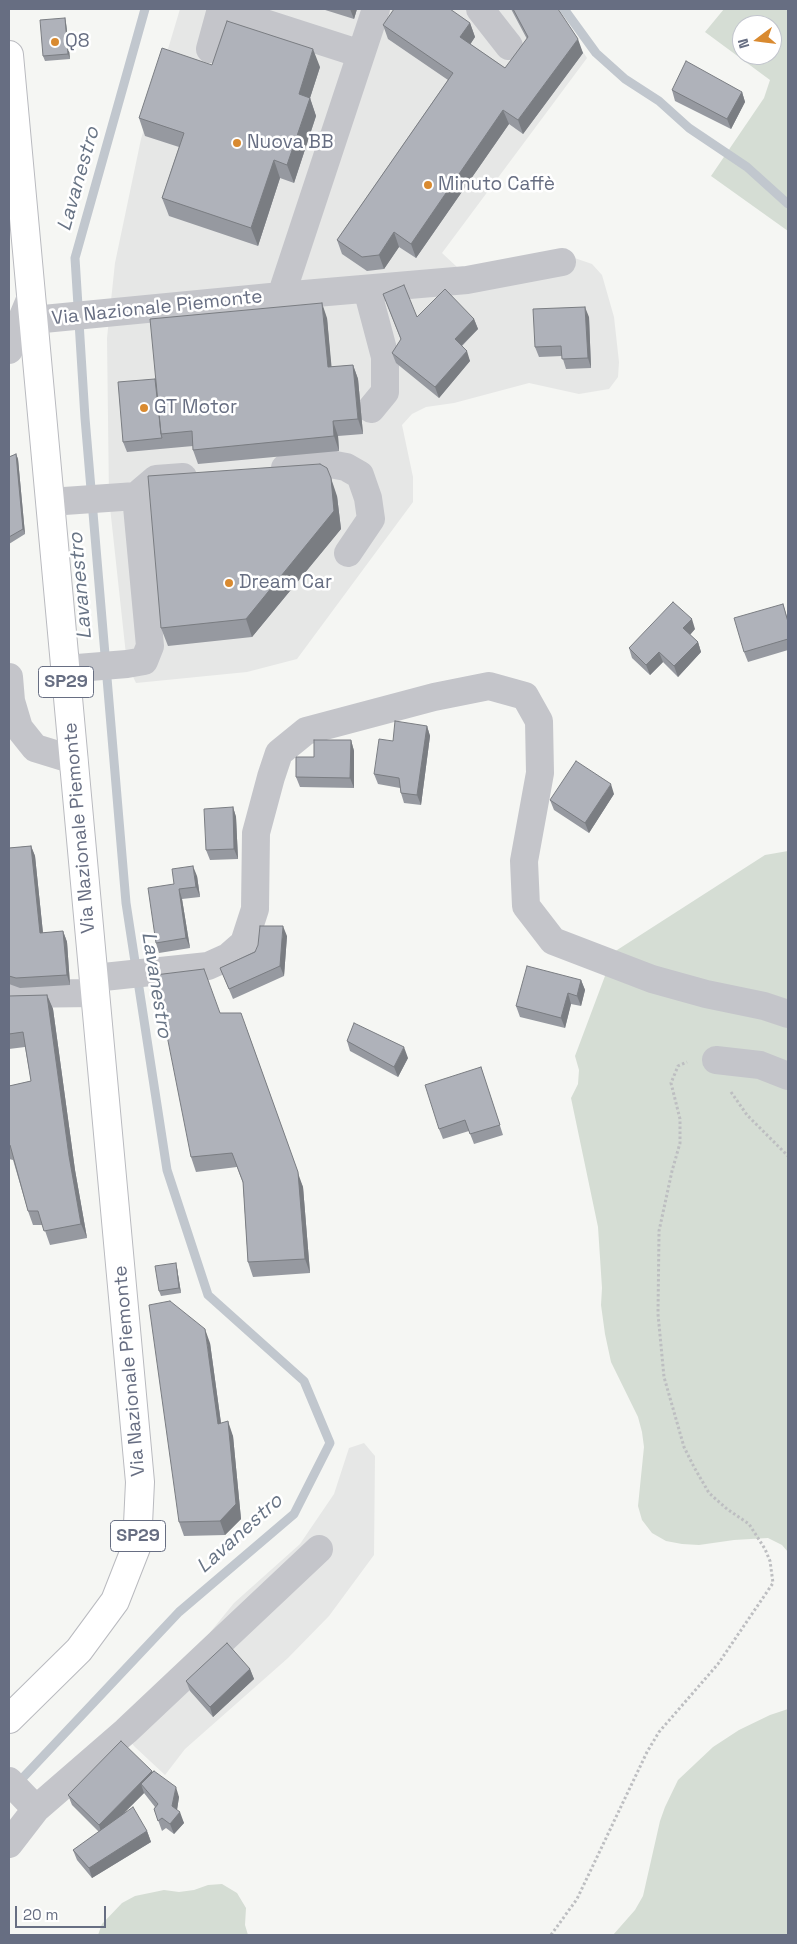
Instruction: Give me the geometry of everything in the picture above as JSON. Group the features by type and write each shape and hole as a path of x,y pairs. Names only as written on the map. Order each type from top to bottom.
{"main road":[{"name":"Via Nazionale Piemonte","path":"9,56 11,140 39,312 50,502 140,1482 137,1545 115,1601 80,1650 9,1720"}],"street":[{"path":"210,49 221,9 361,54"},
{"path":"480,9 509,46"},
{"name":"Via Nazionale Piemonte","path":"281,296 373,16"},
{"name":"Via Nazionale Piemonte","path":"39,312 120,311 467,280 562,262"},
{"path":"367,289 385,357 385,392 371,408"},
{"path":"9,350 39,312"},
{"path":"262,470 330,464 346,467 360,475 368,498 371,519 348,553"},
{"path":"50,502 136,496 156,479 204,475"},
{"path":"65,669 144,661 150,646 136,496"},
{"path":"9,677 11,701 18,728 35,748 74,760"},
{"path":"9,994 95,985 166,971 208,966 228,957 244,943 255,909 256,833 279,753 306,731 434,697 489,686 525,696 538,721 540,773 524,861 526,906 553,941 652,979 706,994 764,1006 788,1014"},
{"path":"716,1060 760,1065 788,1076"},
{"path":"9,1844 23,1796 126,1731 319,1549"}],"path":[{"path":"551,1935 577,1899 651,1746 676,1710 718,1664 773,1583 770,1561 765,1549 749,1524 727,1510 709,1493 694,1466 684,1447 664,1377 658,1314 659,1231 680,1143 680,1119 671,1083 678,1066 697,1059 716,1060 730,1090 747,1115 788,1156"}],"shaded area":[{"path":"180,9 555,9 587,58 442,253 457,267 475,267 560,253 592,264 602,275 614,317 619,362 618,377 609,389 579,394 529,383 454,403 426,407 412,414 402,425 413,477 413,502 297,659 247,672 136,683 127,664 109,498 107,338 115,263 141,139"},
{"path":"724,9 788,9 788,231 711,176 764,98 770,80 750,65 782,65 782,15 732,15 732,52 705,32"},
{"path":"788,851 788,1552 782,1545 768,1538 699,1545 682,1544 666,1541 652,1533 642,1520 638,1506 644,1447 642,1432 638,1417 611,1362 605,1334 601,1305 602,1288 598,1227 571,1098 578,1084 579,1070 575,1056 614,952 765,855"},
{"path":"364,1443 375,1456 374,1555 329,1616 288,1658 185,1749 165,1775 117,1727 181,1668 234,1603 300,1544 334,1494 349,1448"},
{"path":"788,1709 788,1935 613,1935 635,1910 643,1896 660,1821 678,1780 713,1747 739,1730 770,1715"},
{"path":"222,1884 237,1893 246,1908 245,1925 248,1935 98,1935 102,1924 122,1903 135,1896 164,1890 179,1892 194,1890 208,1885"}],"building":[{"path":"394,9 450,9 470,23 460,37 505,68 528,37 513,9 558,9 578,39 518,120 503,110 411,244 394,232 379,255 362,257 337,240 453,73 383,25"},
{"path":"65,18 68,54 43,56 40,20"},
{"name":"Nuova BB","path":"227,21 313,49 299,94 310,98 287,165 274,160 251,228 162,198 184,133 139,118 162,48 212,65"},
{"path":"686,61 742,92 727,119 672,90"},
{"path":"404,285 417,317 445,289 474,319 455,339 467,351 435,387 392,353 401,339 383,294"},
{"path":"322,303 328,367 353,365 358,419 333,421 334,436 193,450 192,431 161,434 150,319"},
{"path":"585,307 588,358 562,359 561,346 535,347 533,309"},
{"path":"155,379 162,438 123,442 118,382"},
{"path":"16,454 23,529 9,537 9,457"},
{"name":"Dream Car","path":"320,464 327,468 331,478 334,511 246,619 161,628 148,476"},
{"path":"673,602 692,619 683,628 698,642 674,666 659,652 646,665 629,648"},
{"path":"783,604 788,622 788,639 744,652 734,618"},
{"path":"395,721 427,726 417,795 401,793 399,778 374,774 379,739 393,741"},
{"path":"314,740 351,740 350,778 296,777 296,757 314,757"},
{"path":"576,761 611,784 585,823 550,800"},
{"path":"233,807 234,849 206,850 204,809"},
{"path":"31,846 40,933 63,931 67,975 16,978 9,976 9,848"},
{"path":"193,866 196,887 179,889 186,938 156,943 148,888 174,884 172,869"},
{"path":"260,926 283,926 280,966 229,989 220,968 255,952 258,945"},
{"path":"527,966 581,980 577,996 568,993 561,1018 516,1006"},
{"path":"204,969 220,1013 241,1013 298,1172 305,1259 248,1262 243,1182 232,1153 191,1157 155,975"},
{"path":"47,995 69,1156 81,1224 44,1231 38,1211 28,1211 9,1145 9,1086 31,1081 23,1032 9,1034 9,996"},
{"path":"354,1023 404,1047 394,1067 347,1041"},
{"path":"481,1067 500,1125 470,1134 465,1120 439,1129 425,1085"},
{"path":"176,1263 179,1288 159,1291 155,1266"},
{"path":"170,1301 205,1329 218,1424 228,1421 236,1504 220,1521 179,1522 149,1305"},
{"path":"227,1643 250,1669 210,1707 186,1681"},
{"path":"121,1741 152,1771 99,1825 68,1795"},
{"path":"154,1771 176,1787 172,1806 180,1812 170,1824 162,1818 158,1821 154,1809 158,1804 141,1784"},
{"path":"133,1807 147,1831 89,1868 73,1850"}],"waterway":[{"name":"Lavanestro","path":"16,1785 179,1612 294,1514 330,1443 304,1381 208,1295 167,1170 126,903 85,418 75,258 145,9"},
{"path":"564,9 596,53 625,79 659,101 689,128 747,167 788,204"}],"place":[{"name":"Q8","path":"55,42"},
{"name":"Nuova BB","path":"237,143"},
{"name":"Minuto Caffè","path":"428,185"},
{"name":"GT Motor","path":"144,408"},
{"name":"Dream Car","path":"229,583"}]}
